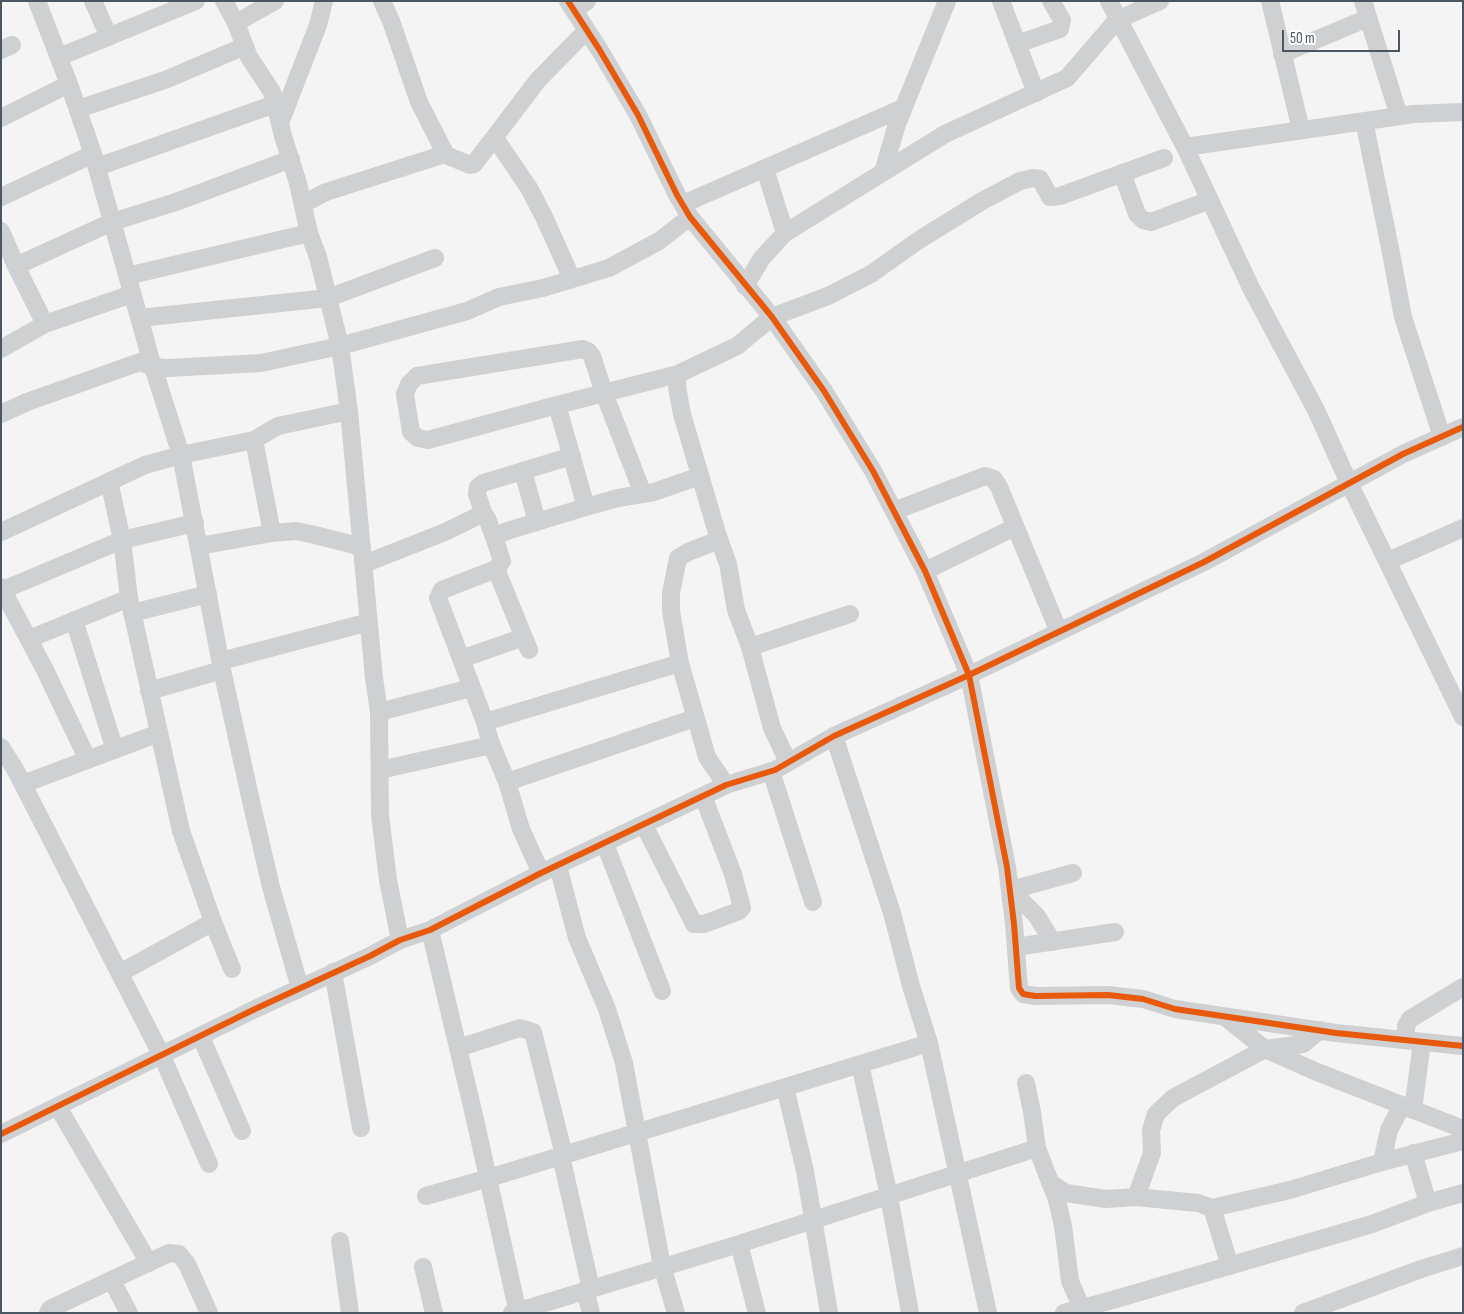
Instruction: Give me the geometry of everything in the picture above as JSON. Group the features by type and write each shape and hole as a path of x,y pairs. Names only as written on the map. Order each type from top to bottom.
{"street":[{"path":"37,1 70,84 95,160 153,367 181,455 222,666 269,878 300,988"},
{"path":"93,1 109,36"},
{"path":"59,57 196,1"},
{"path":"224,1 236,23 250,58 272,92 303,204 309,233 318,257 340,346 350,412 369,622 380,712 380,815 385,862 400,940"},
{"path":"236,23 275,1"},
{"path":"280,123 318,25 324,1"},
{"path":"382,1 391,21 419,102 446,155"},
{"path":"884,172 897,124 947,1"},
{"path":"1001,1 1036,93"},
{"path":"1017,44 1060,29 1062,20 1051,1"},
{"path":"1109,1 1117,20 1185,147 1251,288 1316,410 1349,483 1463,717"},
{"path":"745,286 762,258 785,233 946,134 1068,78 1117,20 1160,1"},
{"path":"1270,1 1301,130"},
{"path":"576,4 586,31 600,50 638,115 686,211 772,317 824,391 873,471 925,571 969,675 1011,890 1019,988 1023,994 1035,996 1108,995 1143,999 1175,1009 1225,1017 1336,1033 1463,1046"},
{"path":"1282,54 1366,9 1399,116"},
{"path":"303,204 326,192 427,159 446,155 472,165 495,138 538,80 586,31"},
{"path":"78,109 165,80 245,46"},
{"path":"1,118 70,84"},
{"path":"1,197 95,160 275,104"},
{"path":"1,414 27,402 140,362 153,367 168,368 261,363 340,346 467,311 499,297 543,288 609,268 659,242 686,211 765,169 904,108"},
{"path":"1185,147 1414,114 1463,112"},
{"path":"1364,121 1403,317 1442,437"},
{"path":"495,138 529,188 572,279"},
{"path":"643,494 604,393 592,356 588,351 583,349 417,376 409,384 405,394 411,432 418,438 428,440 604,393 678,374 737,346 772,317 828,296 871,274 919,240 974,206 1020,181 1033,178 1040,179 1050,197 1060,196 1164,158"},
{"path":"16,266 112,222 176,202 290,159"},
{"path":"765,169 785,233"},
{"path":"1122,173 1137,214 1143,220 1151,222 1210,200"},
{"path":"1,231 45,324"},
{"path":"127,276 309,233"},
{"path":"139,318 328,298 435,258"},
{"path":"1,349 45,324 132,294"},
{"path":"678,374 677,387 682,414 719,540 728,564 736,610 750,647 772,728 788,762"},
{"path":"557,406 586,507"},
{"path":"1,532 145,465 181,455 254,440 278,426 350,412"},
{"path":"1,1134 400,940 430,930 541,873 726,785 771,771 834,736 969,675 1204,562 1403,454 1463,427"},
{"path":"254,440 272,533"},
{"path":"541,873 521,829 507,782 491,745 485,722 438,598 442,590 496,569 502,561 477,494 478,487 483,483 572,456"},
{"path":"523,471 537,522"},
{"path":"494,537 586,507 618,498 654,492 700,476"},
{"path":"894,511 985,476 994,479 999,486 1059,632"},
{"path":"109,482 122,540 130,605 181,830 213,922 232,969"},
{"path":"199,546 272,533 296,531 363,556 445,532 484,515"},
{"path":"88,760 2,588 122,540 194,523"},
{"path":"925,571 1015,527"},
{"path":"1388,561 1463,528"},
{"path":"719,540 678,558 671,593 671,611 680,663 707,757 726,785"},
{"path":"461,660 526,643 496,569"},
{"path":"29,639 74,620 130,605 208,594"},
{"path":"750,647 850,614"},
{"path":"74,620 115,750"},
{"path":"149,691 222,666 369,622"},
{"path":"485,722 680,663"},
{"path":"380,712 472,688"},
{"path":"507,782 695,718"},
{"path":"13,776 88,760 160,733"},
{"path":"834,736 892,913 911,986 929,1043 988,1313"},
{"path":"380,770 491,745"},
{"path":"1,747 13,776 120,973 162,1056 209,1164"},
{"path":"771,771 813,902"},
{"path":"644,825 694,924 704,924 740,911 742,908 733,874 704,796"},
{"path":"605,844 662,990"},
{"path":"558,866 576,938 607,1009 624,1063 662,1266 676,1313"},
{"path":"1011,890 1073,873"},
{"path":"1011,890 1036,914 1053,942"},
{"path":"120,973 213,922"},
{"path":"430,930 489,1178 516,1312 739,1244 1037,1148"},
{"path":"1016,947 1115,932"},
{"path":"333,972 361,1128"},
{"path":"1382,1162 1389,1130 1408,1108 1414,1041 1406,1026 1410,1019 1463,987"},
{"path":"1225,1017 1265,1049 1317,1072 1463,1129"},
{"path":"458,1048 520,1028 533,1032 562,1155 591,1313"},
{"path":"1136,1197 1152,1153 1151,1130 1156,1114 1173,1098 1265,1049 1303,1044 1320,1030"},
{"path":"201,1036 242,1130"},
{"path":"426,1196 929,1043"},
{"path":"860,1064 889,1196 910,1313"},
{"path":"1026,1083 1037,1148 1057,1200 1063,1226 1070,1281 1083,1310"},
{"path":"785,1087 805,1171 829,1313"},
{"path":"58,1107 149,1262"},
{"path":"1050,1183 1066,1193 1106,1199 1136,1197 1198,1203 1212,1208 1290,1190 1413,1153 1463,1142"},
{"path":"1413,1153 1428,1203"},
{"path":"1064,1313 1083,1310 1372,1224 1428,1203 1463,1193"},
{"path":"1212,1208 1230,1266"},
{"path":"340,1241 350,1313"},
{"path":"739,1244 757,1313"},
{"path":"48,1313 50,1309 112,1282 169,1253 180,1254 187,1264 209,1313"},
{"path":"1303,1313 1421,1269 1463,1256"},
{"path":"423,1267 434,1313"},
{"path":"112,1282 129,1313"}],"cycle path":[{"path":"568,1 638,115 677,195 690,217 772,317 824,391 873,471 925,571 969,675 1007,867 1019,988 1023,994 1035,996 1108,995 1143,999 1175,1009 1336,1033 1463,1046"},
{"path":"1,1134 255,1009 370,956 400,940 430,930 541,873 726,785 775,770 834,736 969,675 1204,562 1403,454 1463,427"}]}
